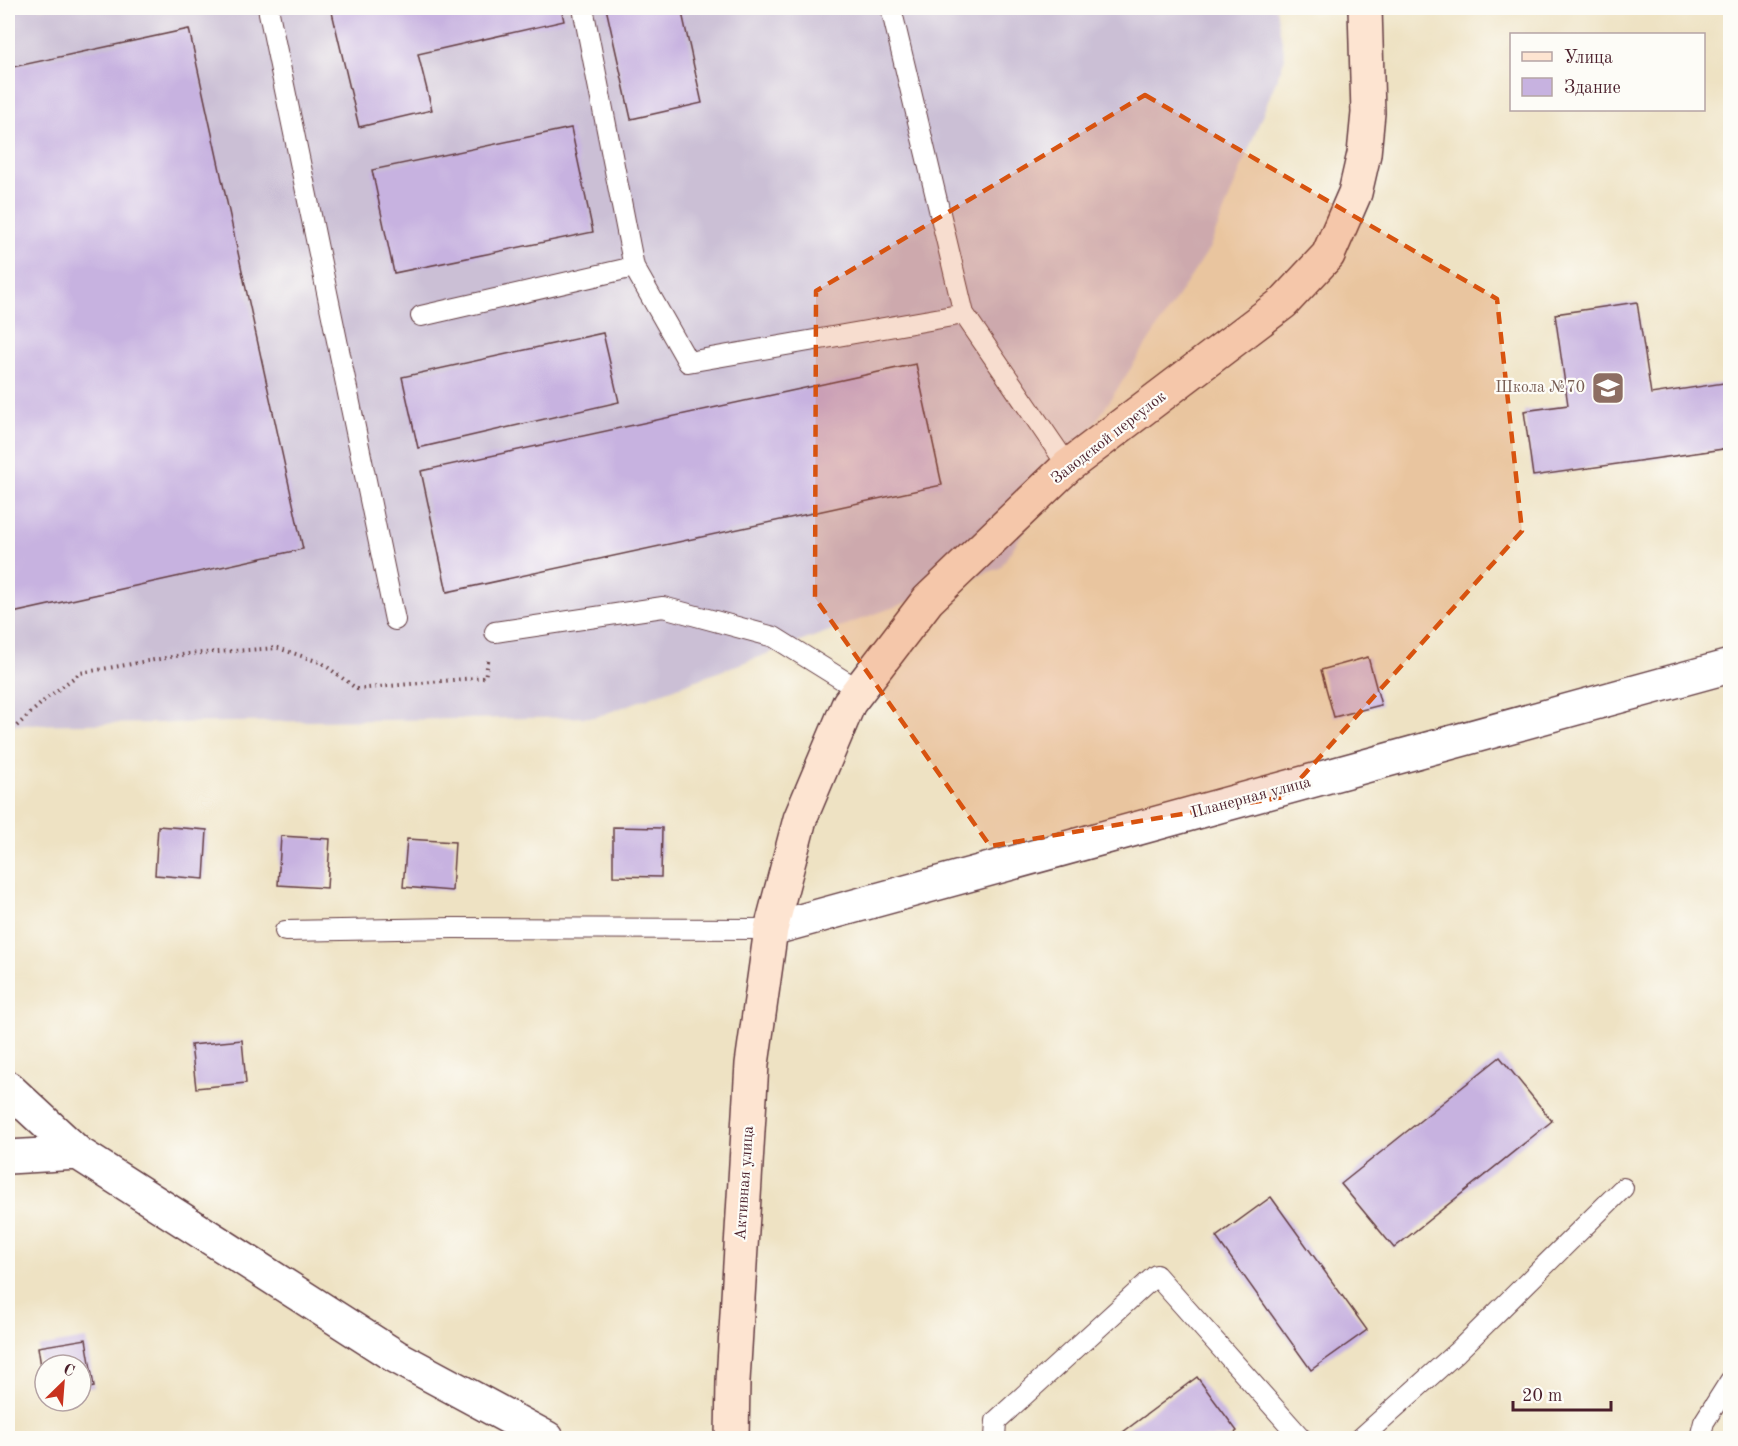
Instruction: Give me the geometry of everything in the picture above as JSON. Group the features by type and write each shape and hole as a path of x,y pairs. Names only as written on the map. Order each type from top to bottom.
{"main road":[{"name":"Заводской переулок","path":"771,929 800,819 849,703 928,600 1068,466 1283,303 1328,255 1355,193 1364,154 1368,113 1365,8"},
{"name":"Активная улица","path":"732,1438 733,1381 752,1064 771,929"}],"street":[{"name":"Планерная улица","path":"771,929 1731,666"},
{"path":"8,1088 78,1153 395,1356 547,1438"},
{"path":"8,1157 78,1153"}],"lane":[{"path":"268,8 395,620"},
{"path":"583,8 634,267 688,362 964,314"},
{"path":"891,8 964,314 1068,466"},
{"path":"421,316 634,267"},
{"path":"495,632 663,607 774,637 859,690"},
{"path":"285,931 453,928 771,929"},
{"path":"1361,1438 1457,1352 1623,1188"},
{"path":"995,1438 996,1420 1156,1275 1301,1438"},
{"path":"1700,1438 1704,1422 1731,1381"}],"path":[{"path":"8,734 47,698 80,673 188,654 278,648 322,663 357,689 485,677 495,632"}],"highlighted area":[{"path":"1145,95 1497,299 1522,531 1284,797 990,846 815,598 816,291"}],"shaded area":[{"path":"8,8 1276,8 1285,58 1209,249 1000,568 596,717 8,725"}],"building":[{"path":"331,8 561,8 564,21 418,54 432,110 359,127"},
{"path":"606,8 681,8 702,103 631,119"},
{"path":"189,29 303,549 8,614 8,68"},
{"path":"571,128 593,232 394,273 372,170"},
{"name":"Школа №70","path":"1637,302 1651,394 1730,382 1730,448 1533,476 1524,411 1568,405 1555,314"},
{"path":"603,333 619,402 418,448 402,377"},
{"path":"916,364 942,485 447,592 421,471"},
{"path":"1368,657 1381,705 1334,717 1321,670"},
{"path":"158,826 207,830 204,879 155,875"},
{"path":"613,827 662,828 661,877 613,876"},
{"path":"281,836 330,839 327,888 278,885"},
{"path":"407,839 455,842 452,891 403,887"},
{"path":"242,1040 246,1083 196,1088 191,1045"},
{"path":"1500,1057 1552,1121 1394,1248 1341,1184"},
{"path":"1271,1197 1367,1330 1311,1370 1216,1237"},
{"path":"86,1339 88,1353 39,1353 38,1347"},
{"path":"1197,1377 1237,1431 1227,1438 1115,1438"}],"place":[{"name":"Школа №70","path":"1608,388"}]}
